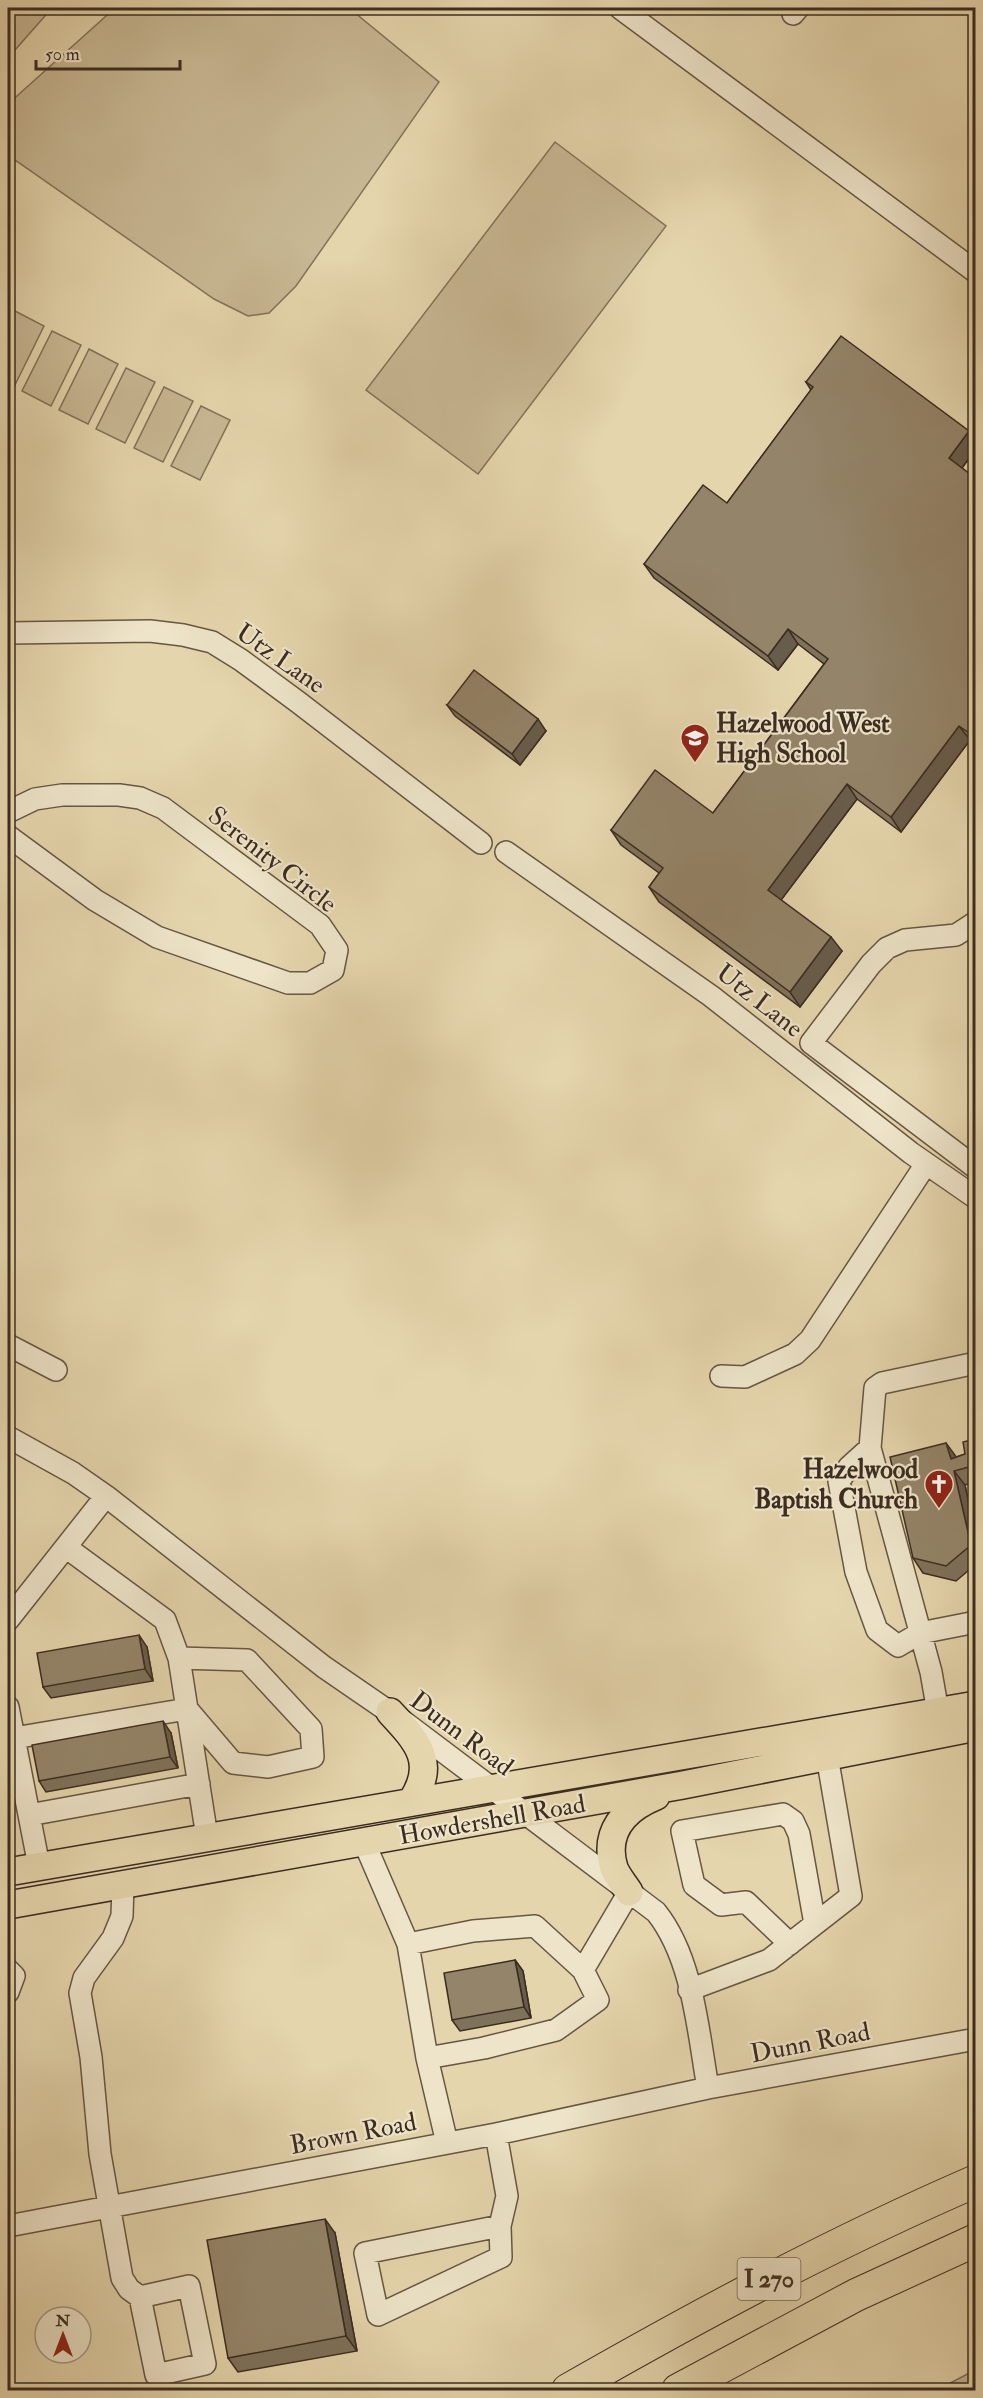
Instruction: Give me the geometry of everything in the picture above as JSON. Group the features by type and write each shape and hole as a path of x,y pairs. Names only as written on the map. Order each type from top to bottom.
{"highway":[{"name":"I 270","path":"568,2391 740,2294 844,2241 975,2181"},
{"name":"I 270","path":"678,2391 856,2295 975,2240"},
{"path":"701,2391 734,2360"}],"main road":[{"name":"Howdershell Road","path":"8,1872 975,1705"},
{"path":"390,1712 413,1737 421,1751 424,1774 419,1791 411,1802"},
{"name":"Howdershell Road","path":"8,1905 683,1785 975,1726"},
{"path":"629,1892 614,1870 611,1837 616,1826 628,1810 683,1785"}],"street":[{"path":"620,8 975,272"},
{"name":"Utz Lane","path":"8,633 150,631 183,635 212,642 242,660 481,843"},
{"name":"Serenity Circle","path":"8,812 35,799 62,795 119,795 140,798 164,808 320,925 337,950 333,970 310,983 288,983 157,937 95,900 8,836"},
{"name":"Utz Lane","path":"506,852 711,996 927,1164 975,1198"},
{"path":"975,922 956,935 905,940 887,948 871,964 811,1043 975,1168"},
{"path":"721,1376 745,1377 795,1354 810,1340 927,1164"},
{"path":"8,1345 56,1370"},
{"path":"938,1712 931,1672 870,1448 875,1388 882,1383 975,1363"},
{"name":"Dunn Road","path":"8,1437 73,1473 106,1496 324,1667 390,1712 656,1912 669,1929 680,1953 708,2088 975,2039"},
{"path":"870,1448 849,1467 839,1481 856,1572 877,1630 898,1646 920,1633 975,1622"},
{"path":"8,1620 106,1496"},
{"path":"67,1548 165,1620 179,1658 207,1837"},
{"path":"179,1658 247,1660 311,1729 313,1757 268,1767 233,1763 187,1709"},
{"path":"8,1707 11,1739 39,1866"},
{"path":"11,1739 115,1721 144,1727 187,1709"},
{"path":"115,1721 118,1742"},
{"path":"86,1726 89,1747"},
{"path":"58,1730 61,1752"},
{"path":"689,1990 769,1960 790,1944 813,1914 851,1896 827,1756"},
{"path":"29,1815 68,1797 152,1783 199,1784"},
{"path":"790,1944 746,1902 721,1905 694,1885 682,1832 783,1814 793,1821 799,1834 813,1914"},
{"path":"364,1842 408,1944 427,2058 447,2143"},
{"path":"123,1884 122,1916 113,1938 84,1978 80,1993 91,2056 100,2154 122,2278 129,2289 140,2297"},
{"path":"583,1970 629,1892"},
{"path":"408,1944 473,1931 535,1926 583,1970 598,2000 556,2030 484,2048 427,2058"},
{"path":"8,1970 14,1976 8,1992"},
{"name":"Brown Road","path":"8,2226 496,2134 708,2088"},
{"path":"496,2134 507,2196 500,2226 501,2257 378,2315 365,2253 500,2226"}],"shaded area":[{"path":"8,8 52,8 8,58"},
{"path":"115,8 349,8 439,82 296,286 269,313 248,316 214,299 8,155 8,104"},
{"path":"555,142 666,226 478,474 366,390"},
{"path":"15,311 44,326 14,387 8,383 8,327"},
{"path":"52,331 81,345 51,406 22,391"},
{"path":"89,349 118,364 88,424 59,410"},
{"path":"126,368 155,382 125,443 96,429"},
{"path":"164,387 193,401 163,462 134,448"},
{"path":"201,406 230,420 200,480 171,466"},
{"path":"975,2370 975,2390 937,2390"}],"building":[{"path":"841,336 969,431 949,458 975,478 975,737 959,726 891,817 847,784 768,890 831,937 790,992 649,887 663,868 611,830 655,770 713,813 828,659 788,629 768,656 644,564 703,485 727,503 813,387 806,382"},
{"path":"474,670 538,719 512,754 447,705"},
{"name":"Hazelwood Baptish Church","path":"975,1439 975,1497 969,1467 954,1471 971,1545 946,1566 913,1558 890,1457 946,1443 951,1459 965,1454 963,1442"},
{"path":"139,1635 145,1669 43,1687 37,1653"},
{"path":"163,1721 170,1757 39,1781 32,1745"},
{"path":"515,1960 524,2007 452,2020 444,1973"},
{"path":"325,2219 346,2336 228,2358 207,2240"}],"place":[{"name":"Hazelwood West High School","path":"695,764"},
{"name":"Hazelwood Baptish Church","path":"939,1510"}]}
